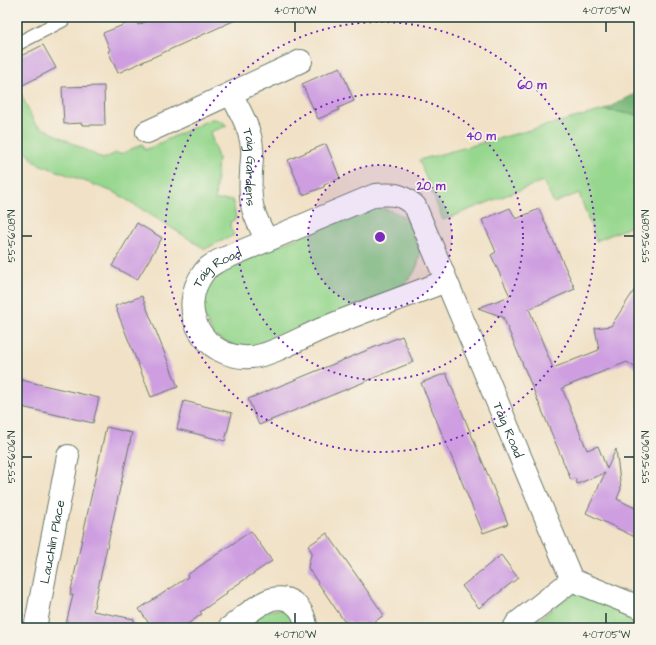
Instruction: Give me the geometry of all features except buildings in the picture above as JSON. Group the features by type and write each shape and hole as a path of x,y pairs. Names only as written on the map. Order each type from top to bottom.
{"street":[{"path":"147,132 301,61"},
{"name":"Taig Gardens","path":"231,94 244,120 252,147 250,196 252,209 267,240"},
{"name":"Taig Road","path":"446,281 324,328 267,354 252,357 238,357 212,346 195,324 192,309 193,295 204,270 218,261 375,195 391,194 404,197 415,206 572,580"},
{"name":"Lauchlin Place","path":"35,628 68,456"},
{"path":"514,628 517,623 572,580 639,607"},
{"path":"230,628 265,602 278,598 288,600 296,604 306,619 306,628"}],"lane":[{"path":"17,44 63,20"}],"green space":[{"path":"639,92 639,115 604,110"},
{"path":"21,94 35,124 103,159 116,153 121,154 142,144 145,150 211,119 222,122 227,126 210,132 218,158 215,200 233,200 236,219 230,222 234,235 205,249 116,193 36,163 17,141 17,95"},
{"path":"604,110 639,115 639,223 596,241 579,193 554,203 543,181 443,220 419,160"},
{"path":"376,207 396,213 407,220 412,226 419,240 420,248 418,264 415,271 410,278 396,290 264,345 238,348 214,336 202,311 203,292 218,271 369,208"},
{"path":"575,593 581,594 639,618 639,628 528,628"},
{"path":"281,609 291,616 294,621 295,628 242,628 266,611"}]}
